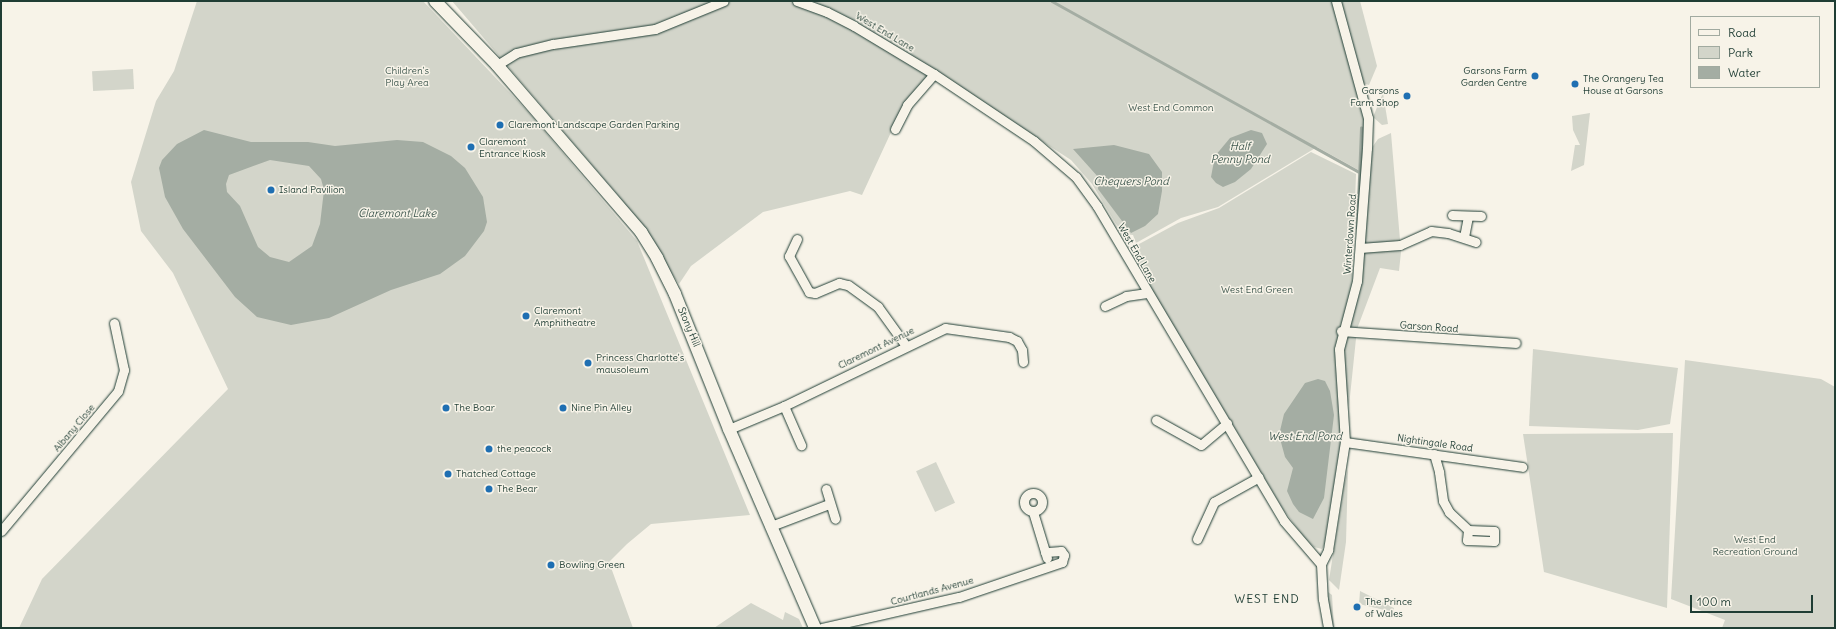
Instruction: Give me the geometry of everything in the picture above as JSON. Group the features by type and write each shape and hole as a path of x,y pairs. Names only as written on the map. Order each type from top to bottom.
{"main road":[{"name":"Stony Hill","path":"436,1 497,65 641,232 675,294 729,429 815,628"}],"street":[{"path":"497,65 516,53 553,44 656,29 724,1"},
{"name":"West End Lane","path":"797,1 827,12 854,26 934,74 1028,137 1076,177 1097,206 1147,293 1259,477 1287,526 1322,564"},
{"name":"Winterdown Road","path":"1322,564 1328,550 1345,442 1344,411 1339,369 1342,331 1357,281 1368,118 1336,1"},
{"path":"895,128 907,105 934,74"},
{"path":"1452,215 1481,216"},
{"path":"1464,238 1468,216"},
{"path":"1360,248 1400,245 1431,231 1476,242"},
{"path":"797,239 789,256 812,294 839,284 848,285 878,307 906,346"},
{"path":"1105,306 1126,296 1147,293"},
{"name":"Albany Close","path":"1,531 118,391 124,370 114,323"},
{"name":"Claremont Avenue","path":"729,429 784,406 945,328 1017,340 1022,350 1023,362"},
{"name":"Garson Road","path":"1342,331 1516,343"},
{"path":"784,406 801,445"},
{"path":"1156,420 1201,445 1226,423"},
{"name":"Nightingale Road","path":"1345,442 1522,467"},
{"path":"1434,454 1439,472 1443,501 1449,512 1468,530"},
{"path":"1197,539 1214,502 1259,477"},
{"path":"826,489 829,504 835,519"},
{"path":"771,526 829,504"},
{"path":"1033,512 1045,552 1045,566"},
{"name":"Courtlands Avenue","path":"822,628 959,597 1045,566 1062,562 1064,555 1057,550 1045,552"},
{"path":"1322,564 1323,599 1328,628"}],"green space":[{"name":"Children's Play Area","path":"197,1 423,1 530,114 637,241 750,515 651,524 627,544 609,562 633,628 19,628 42,579 228,389 173,273 141,231 131,182 156,101 174,71"},
{"name":"West End Common","path":"452,1 1333,1 1364,106 1364,173 1317,147 1218,207 1181,218 1136,243 1133,235 1125,234 1116,224 1092,184 1071,160 934,71 899,115 862,195 850,191 763,212 691,266 679,284 617,194"},
{"path":"1338,1 1360,1 1377,66 1369,85 1362,83"},
{"path":"133,69 134,89 93,91 92,71"},
{"path":"1383,93 1388,124 1382,125 1373,117"},
{"path":"1590,113 1584,165 1571,171 1575,145 1580,145 1573,130 1572,116"},
{"path":"1391,133 1401,252 1399,271 1380,268 1357,329 1349,406 1344,376 1343,347 1365,237 1371,149 1378,139"},
{"name":"West End Green","path":"1311,152 1356,174 1352,289 1339,331 1343,441 1326,542 1322,549 1314,547 1303,536 1283,509 1128,250 1178,223 1219,208"},
{"path":"1533,349 1678,368 1670,424 1638,430 1529,426"},
{"name":"West End Recreation Ground","path":"1685,360 1821,379 1835,387 1835,628 1722,628 1725,620 1671,599"},
{"path":"1673,433 1667,608 1544,572 1523,434"},
{"path":"936,462 955,503 935,512 916,471"},
{"path":"1348,469 1346,542 1339,590 1329,580 1344,485"},
{"path":"1360,591 1394,608 1393,612 1359,604"},
{"path":"1328,592 1332,595 1334,628 1328,615"},
{"path":"751,603 783,620 785,612 799,619 803,628 714,628"}],"water":[{"name":"Claremont Lake","path":"204,130 251,142 308,142 335,146 397,140 423,142 451,156 465,168 483,197 487,222 484,231 465,256 440,274 391,290 329,318 291,325 257,317 235,297 183,229 165,197 159,168 162,160 177,144","holes":["270,160 309,166 321,179 324,190 320,224 312,246 289,262 270,257 258,247 240,206 227,192 226,184 229,175"]},
{"name":"Half Penny Pond","path":"1251,130 1262,133 1267,144 1251,169 1235,182 1223,187 1216,183 1211,177 1215,156 1230,138"},
{"name":"Chequers Pond","path":"1114,145 1149,154 1162,172 1162,191 1158,214 1145,226 1131,233 1098,189 1099,178 1073,149"},
{"name":"West End Pond","path":"1318,379 1325,381 1330,391 1334,415 1324,498 1313,519 1299,512 1293,504 1287,491 1293,468 1285,457 1279,435 1284,414 1305,383"}],"waterway":[{"path":"1052,1 1359,172"},
{"path":"1357,228 1361,128"}],"place":[{"name":"Garsons Farm Garden Centre","path":"1535,76"},
{"name":"The Orangery Tea House at Garsons","path":"1575,84"},
{"name":"Garsons Farm Shop","path":"1407,96"},
{"name":"Claremont Landscape Garden Parking","path":"500,125"},
{"name":"Claremont Entrance Kiosk","path":"471,147"},
{"name":"Island Pavilion","path":"271,190"},
{"name":"Claremont Amphitheatre","path":"526,316"},
{"name":"Princess Charlotte's mausoleum","path":"588,363"},
{"name":"The Boar","path":"446,408"},
{"name":"Nine Pin Alley","path":"563,408"},
{"name":"the peacock","path":"489,449"},
{"name":"Thatched Cottage","path":"448,474"},
{"name":"The Bear","path":"489,489"},
{"name":"Bowling Green","path":"551,565"},
{"name":"The Prince of Wales","path":"1357,607"}],"district":[{"name":"WEST END","path":"1267,599"}]}
